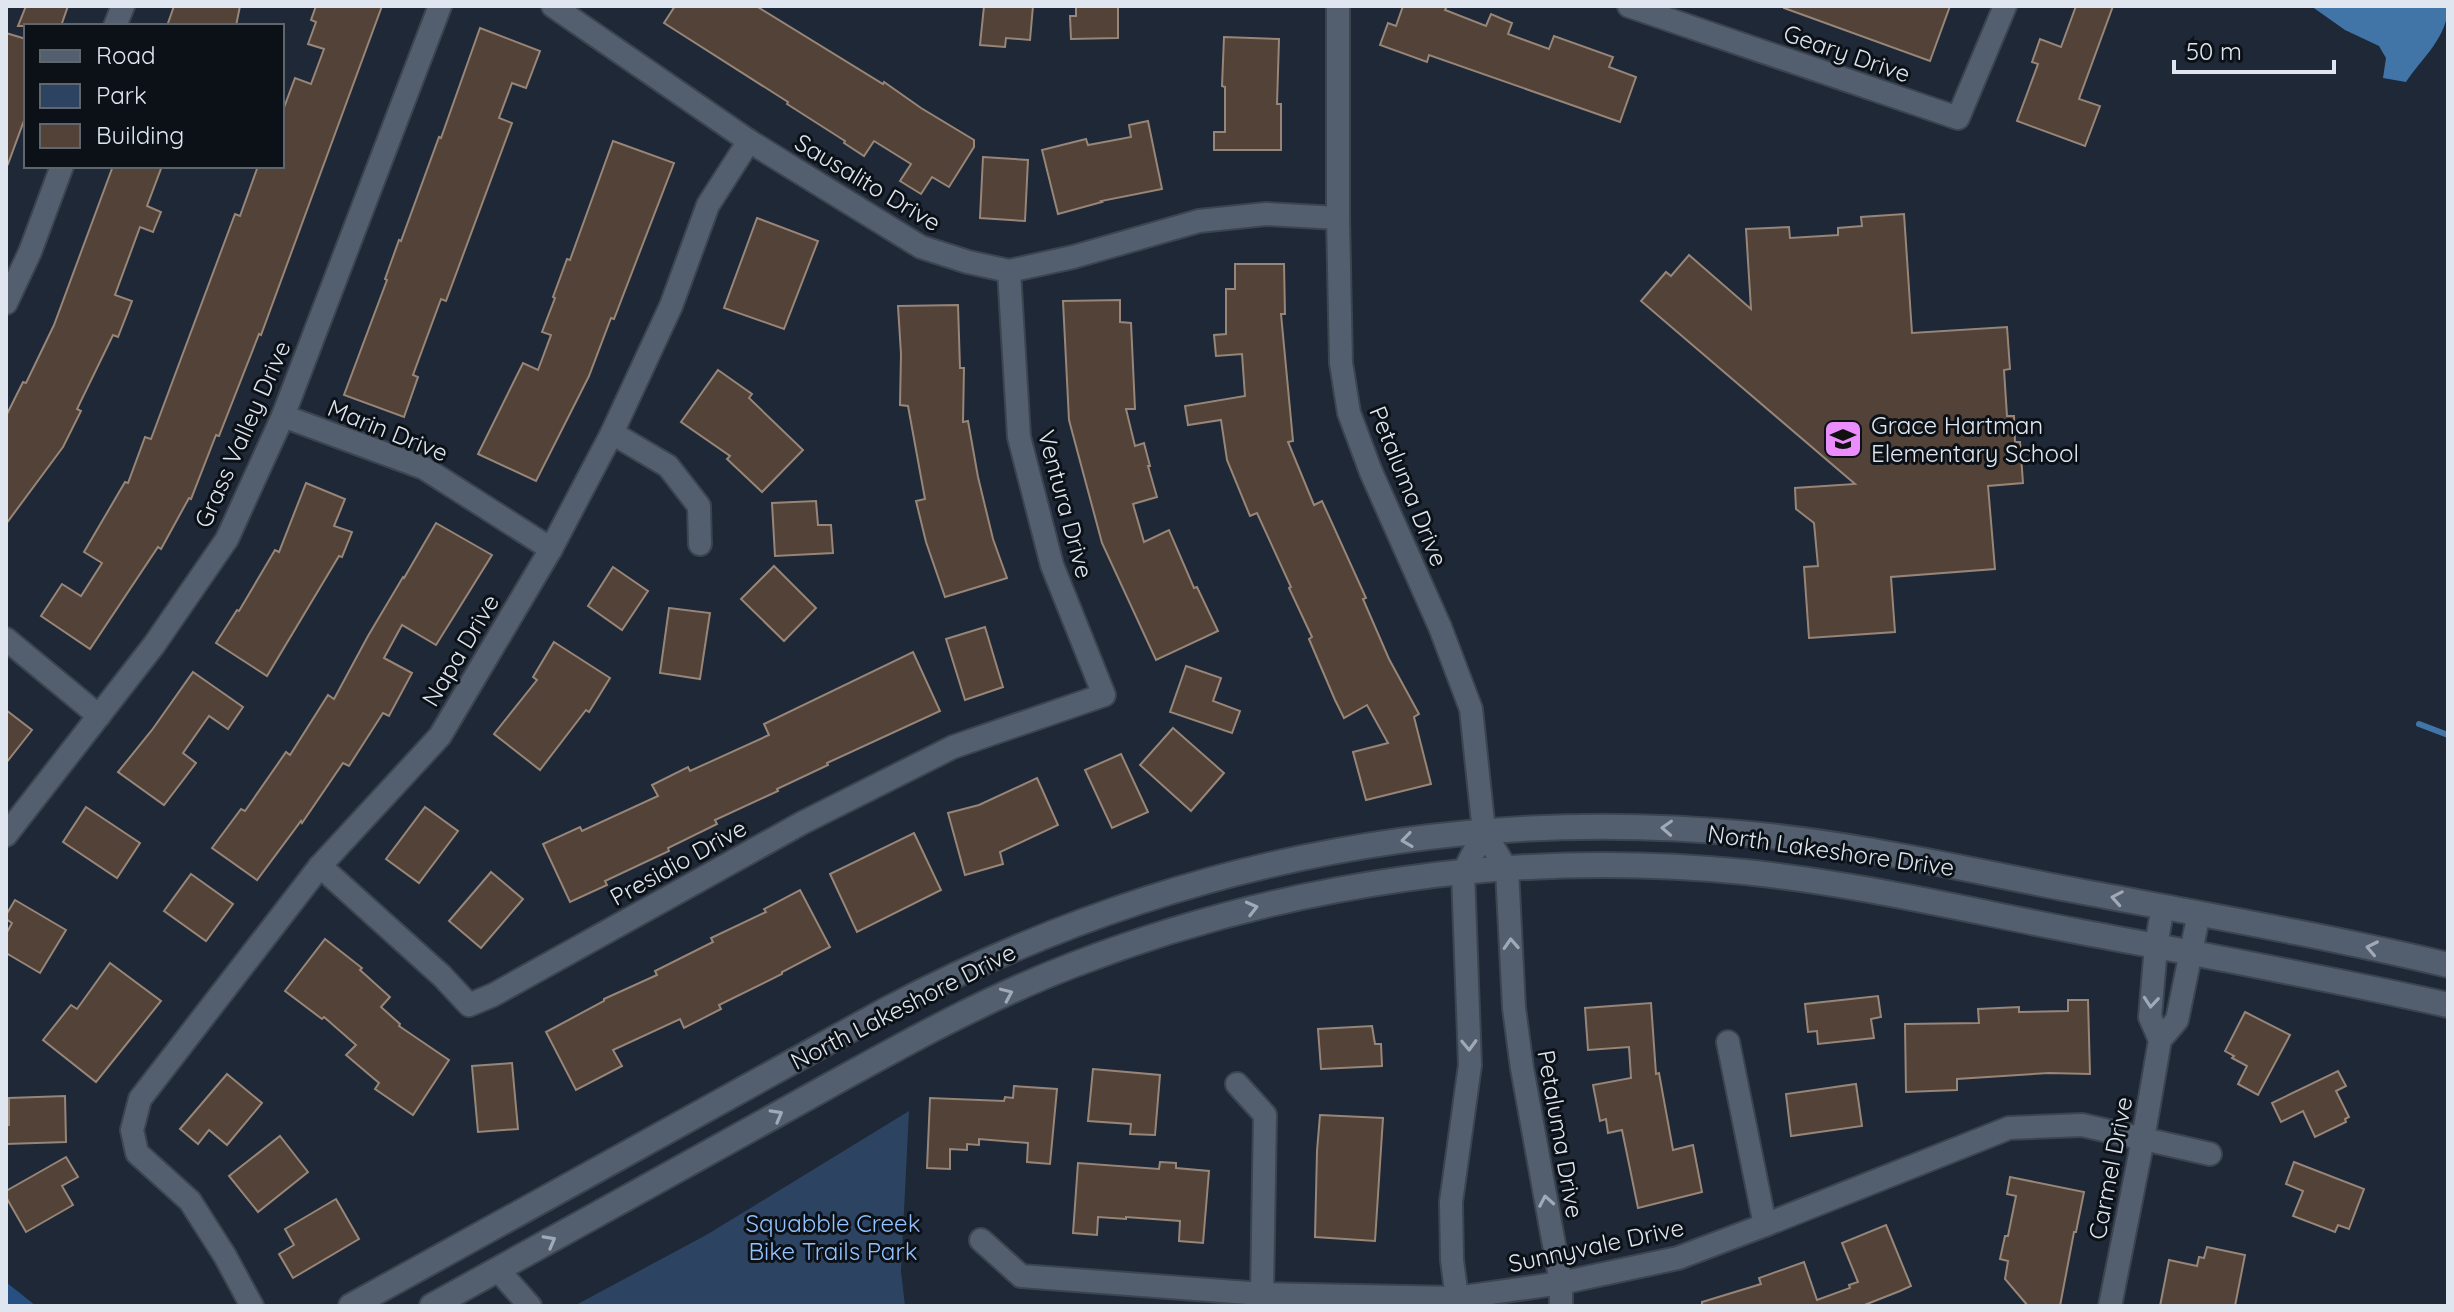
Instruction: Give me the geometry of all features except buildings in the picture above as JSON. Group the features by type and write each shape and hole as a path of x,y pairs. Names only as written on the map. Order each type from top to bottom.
{"main road":[{"name":"North Lakeshore Drive","path":"351,1306 951,976 1031,941 1166,891 1249,868 1367,846 1484,832 1584,826 1659,827 1750,834 1892,855 2381,949 2448,965"},
{"name":"North Lakeshore Drive","path":"432,1306 970,1010 1071,966 1144,939 1281,900 1382,882 1507,870 1652,866 1782,877 2327,978 2448,1005"},
{"path":"478,1236 498,1270"}],"street":[{"name":"Grass Valley Drive","path":"6,835 154,645 227,539 283,416 440,6"},
{"name":"Sausalito Drive","path":"553,6 749,141 921,247 968,262 1009,271 1073,257 1199,221 1266,214 1338,218"},
{"name":"Petaluma Drive","path":"1338,6 1341,363 1349,413 1371,472 1440,627 1471,709 1484,832 1507,870 1514,1008 1561,1283 1561,1306"},
{"name":"Geary Drive","path":"1629,6 1958,118 2005,6"},
{"name":"Napa Drive","path":"252,1306 190,1201 137,1153 132,1130 140,1099 320,866 440,736 551,549 612,433 671,306 708,205 749,141"},
{"path":"6,303 30,252 61,168"},
{"name":"Ventura Drive","path":"1009,271 1019,437 1052,565 1104,695"},
{"name":"Marin Drive","path":"283,416 424,468 551,549"},
{"path":"612,433 668,466 699,506 700,544"},
{"path":"6,639 99,716"},
{"name":"Presidio Drive","path":"320,866 442,976 469,1005 493,995 802,823 953,747 1104,695"},
{"path":"1457,1302 1452,1260 1451,1202 1470,1065 1463,873 1484,832"},
{"name":"Carmel Drive","path":"2160,1040 2150,1017 2163,906"},
{"name":"Carmel Drive","path":"2110,1306 2160,1040 2177,1020 2199,913"},
{"path":"1728,1042 1765,1225"},
{"path":"1237,1084 1265,1115 1262,1294"},
{"name":"Sunnyvale Drive","path":"981,1240 1021,1276 1262,1294 1457,1302 1678,1258 2009,1128 2082,1125 2210,1154"},
{"path":"498,1270 530,1306"}],"green space":[{"name":"Squabble Creek Bike Trails Park","path":"909,1111 901,1271 905,1306 574,1306 708,1234"}],"shaded area":[{"path":"2311,6 2448,6 2444,28 2406,82 2383,78 2386,58 2379,46 2345,30"},
{"path":"6,1282 36,1306 6,1306"}],"waterway":[{"path":"2419,724 2448,735"}],"place":[{"name":"Grace Hartman Elementary School","path":"1843,439"}]}
